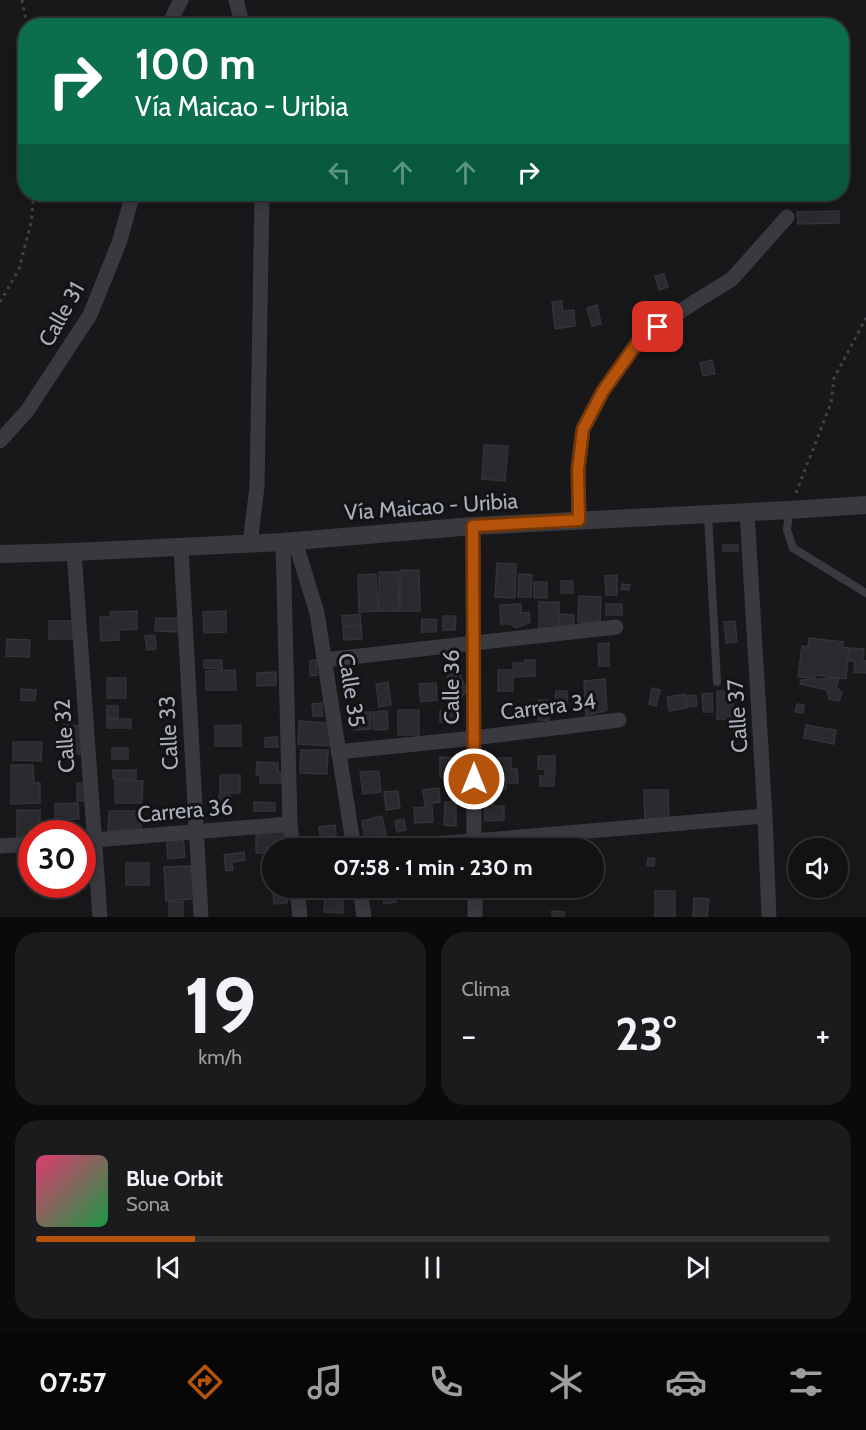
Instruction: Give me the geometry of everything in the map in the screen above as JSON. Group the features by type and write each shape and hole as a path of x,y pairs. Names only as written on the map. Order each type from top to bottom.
{"street":[{"path":"172,18 181,0"},
{"path":"236,0 241,18"},
{"name":"Calle 31","path":"0,441 27,411 90,315 119,243 131,201"},
{"path":"250,544 257,487 262,201"},
{"path":"579,520 578,469 583,429 603,391 640,339 732,279 787,217"},
{"name":"Vía Maicao - Uribia","path":"0,554 289,542 473,526 866,505"},
{"name":"Calle 37","path":"747,512 769,917"},
{"name":"Calle 36","path":"473,526 474,838"},
{"path":"289,542 292,838"},
{"name":"Calle 35","path":"289,542 317,613 352,838"},
{"name":"Calle 33","path":"181,547 201,917"},
{"name":"Calle 32","path":"74,552 87,820"},
{"path":"324,660 616,627"},
{"name":"Carrera 34","path":"338,752 620,720"},
{"path":"544,838 765,816"},
{"name":"Carrera 36","path":"96,839 290,824"},
{"path":"0,846 18,845"},
{"name":"Calle 32","path":"96,891 100,917"},
{"path":"298,898 300,917"},
{"path":"361,898 364,917"},
{"path":"475,898 475,917"}],"lane":[{"path":"789,510 787,530 793,548 866,593"},
{"path":"708,514 717,682"}],"path":[{"path":"22,0 25,18"},
{"path":"0,302 19,269 31,223 33,201"},
{"path":"789,510 831,403 834,378 866,318"}],"building":[{"path":"839,211 839,223 798,224 797,212"},
{"path":"664,274 668,287 659,290 655,276"},
{"path":"562,301 563,311 574,310 575,326 555,329 552,302"},
{"path":"597,305 601,324 592,326 587,308"},
{"path":"712,360 715,374 703,376 700,363"},
{"path":"484,445 508,446 505,481 482,479"},
{"path":"723,545 738,545 738,551 723,551"},
{"path":"497,563 516,564 515,598 495,597"},
{"path":"400,570 419,570 420,611 400,611"},
{"path":"379,572 398,572 399,611 379,611"},
{"path":"376,574 378,611 359,612 358,575"},
{"path":"519,574 532,575 531,597 518,597"},
{"path":"617,575 617,595 606,595 605,576"},
{"path":"561,581 573,581 573,593 561,593"},
{"path":"534,582 547,582 547,598 534,598"},
{"path":"622,584 630,585 629,590 621,589"},
{"path":"579,596 601,597 600,623 578,622"},
{"path":"539,602 559,602 559,631 539,631"},
{"path":"521,604 521,613 529,612 530,622 516,628 510,624 501,624 500,605"},
{"path":"606,604 622,604 622,615 606,615"},
{"path":"137,611 137,629 119,630 119,640 101,641 100,617 111,617 110,612"},
{"path":"226,611 226,632 204,633 203,612"},
{"path":"360,614 361,625 343,627 342,616"},
{"path":"559,614 574,615 573,630 559,631"},
{"path":"443,616 456,616 455,630 443,630"},
{"path":"156,618 179,618 178,632 155,631"},
{"path":"422,619 437,620 436,632 421,632"},
{"path":"49,621 73,621 77,639 49,639"},
{"path":"735,621 737,642 726,643 724,622"},
{"path":"361,625 362,639 344,640 343,627"},
{"path":"155,635 156,649 147,650 145,636"},
{"path":"809,638 843,642 842,647 849,648 846,679 816,675 814,678 798,677 802,646 808,647"},
{"path":"7,639 30,640 29,657 6,656"},
{"path":"609,643 609,666 599,666 598,644"},
{"path":"849,648 864,649 863,660 866,661 866,673 854,672 855,662 848,660"},
{"path":"204,660 222,660 222,669 204,668"},
{"path":"316,660 317,675 310,676 310,661"},
{"path":"525,660 535,660 535,676 514,677 513,663 525,663"},
{"path":"235,670 236,690 206,690 206,671"},
{"path":"498,670 513,670 513,691 498,691"},
{"path":"276,672 276,685 257,686 257,673"},
{"path":"448,673 460,675 467,691 458,701 445,700"},
{"path":"107,678 126,678 126,698 107,698"},
{"path":"839,678 836,687 842,693 839,701 829,699 827,690 800,684 801,680"},
{"path":"605,679 607,710 586,716 584,681"},
{"path":"388,682 391,705 379,707 376,684"},
{"path":"436,683 437,700 421,702 419,684"},
{"path":"652,688 660,690 656,706 649,704"},
{"path":"21,689 36,690 35,701 21,700"},
{"path":"556,691 567,691 567,706 555,706"},
{"path":"717,691 733,691 733,719 717,719"},
{"path":"712,693 713,712 703,712 702,694"},
{"path":"685,694 687,708 669,711 667,697"},
{"path":"696,695 697,706 687,707 686,696"},
{"path":"539,700 550,700 549,721 538,720"},
{"path":"322,703 323,716 313,716 312,704"},
{"path":"797,704 804,705 803,713 795,712"},
{"path":"107,706 118,706 118,718 107,718"},
{"path":"398,710 419,710 419,735 398,735"},
{"path":"387,711 388,729 374,730 373,712"},
{"path":"440,711 454,711 454,722 440,722"},
{"path":"354,712 371,712 371,729 354,730"},
{"path":"107,719 131,719 131,728 107,728"},
{"path":"299,721 331,723 330,746 298,744"},
{"path":"64,725 84,726 83,754 63,753"},
{"path":"241,725 241,746 215,746 215,726"},
{"path":"806,725 836,730 834,744 804,738"},
{"path":"277,737 278,747 265,747 265,738"},
{"path":"166,740 173,740 175,755 168,756"},
{"path":"13,742 42,742 41,761 13,760"},
{"path":"112,748 128,748 128,759 112,759"},
{"path":"301,750 328,750 327,774 300,773"},
{"path":"538,756 555,756 555,774 545,774 545,769 538,769"},
{"path":"440,757 461,758 460,782 451,781 449,777 440,777"},
{"path":"497,758 511,758 511,769 517,769 518,783 506,783 506,789 497,789"},
{"path":"257,762 278,763 281,783 260,783 260,775 256,775"},
{"path":"11,765 33,765 34,783 40,783 40,803 11,804"},
{"path":"113,770 136,770 136,780 113,779"},
{"path":"379,771 381,792 363,794 360,772"},
{"path":"220,775 240,775 240,793 220,793"},
{"path":"540,776 554,776 554,786 540,786"},
{"path":"115,781 143,781 142,803 115,803"},
{"path":"77,783 87,783 87,801 77,801"},
{"path":"439,788 440,802 425,805 423,790"},
{"path":"644,790 668,790 669,822 645,823"},
{"path":"398,791 400,808 386,810 384,792"},
{"path":"219,795 230,795 230,807 219,807"},
{"path":"484,801 493,801 494,806 504,806 504,820 485,821"},
{"path":"254,802 275,803 275,811 254,811"},
{"path":"445,802 456,802 456,826 444,825"},
{"path":"78,803 79,819 55,820 55,804"},
{"path":"432,806 433,822 415,823 414,808"},
{"path":"17,810 40,810 40,820 18,820 17,842"},
{"path":"109,811 141,811 141,830 108,830"},
{"path":"382,816 386,835 365,838 362,821"},
{"path":"404,819 406,830 397,832 395,821"},
{"path":"335,825 336,835 320,837 319,827"},
{"path":"256,831 285,831 285,838 262,838 262,853 256,853"},
{"path":"183,836 185,857 168,859 166,838"},
{"path":"244,852 245,860 232,862 233,870 226,871 224,855"},
{"path":"648,858 655,858 654,866 647,866"},
{"path":"126,863 149,863 149,885 126,885"},
{"path":"190,866 191,899 166,901 164,867"},
{"path":"655,891 675,891 675,917 655,917"},
{"path":"274,898 287,898 287,903 274,904"},
{"path":"325,898 343,898 343,913 324,912"},
{"path":"383,898 395,898 396,902 384,904"},
{"path":"694,898 709,899 707,917 693,917"},
{"path":"169,902 183,902 183,917 169,917"},
{"path":"552,911 564,912 564,917 552,917"}],"route":[{"path":"474,779 473,526 579,520 578,469 583,429 603,391 640,339 658,327"}]}
